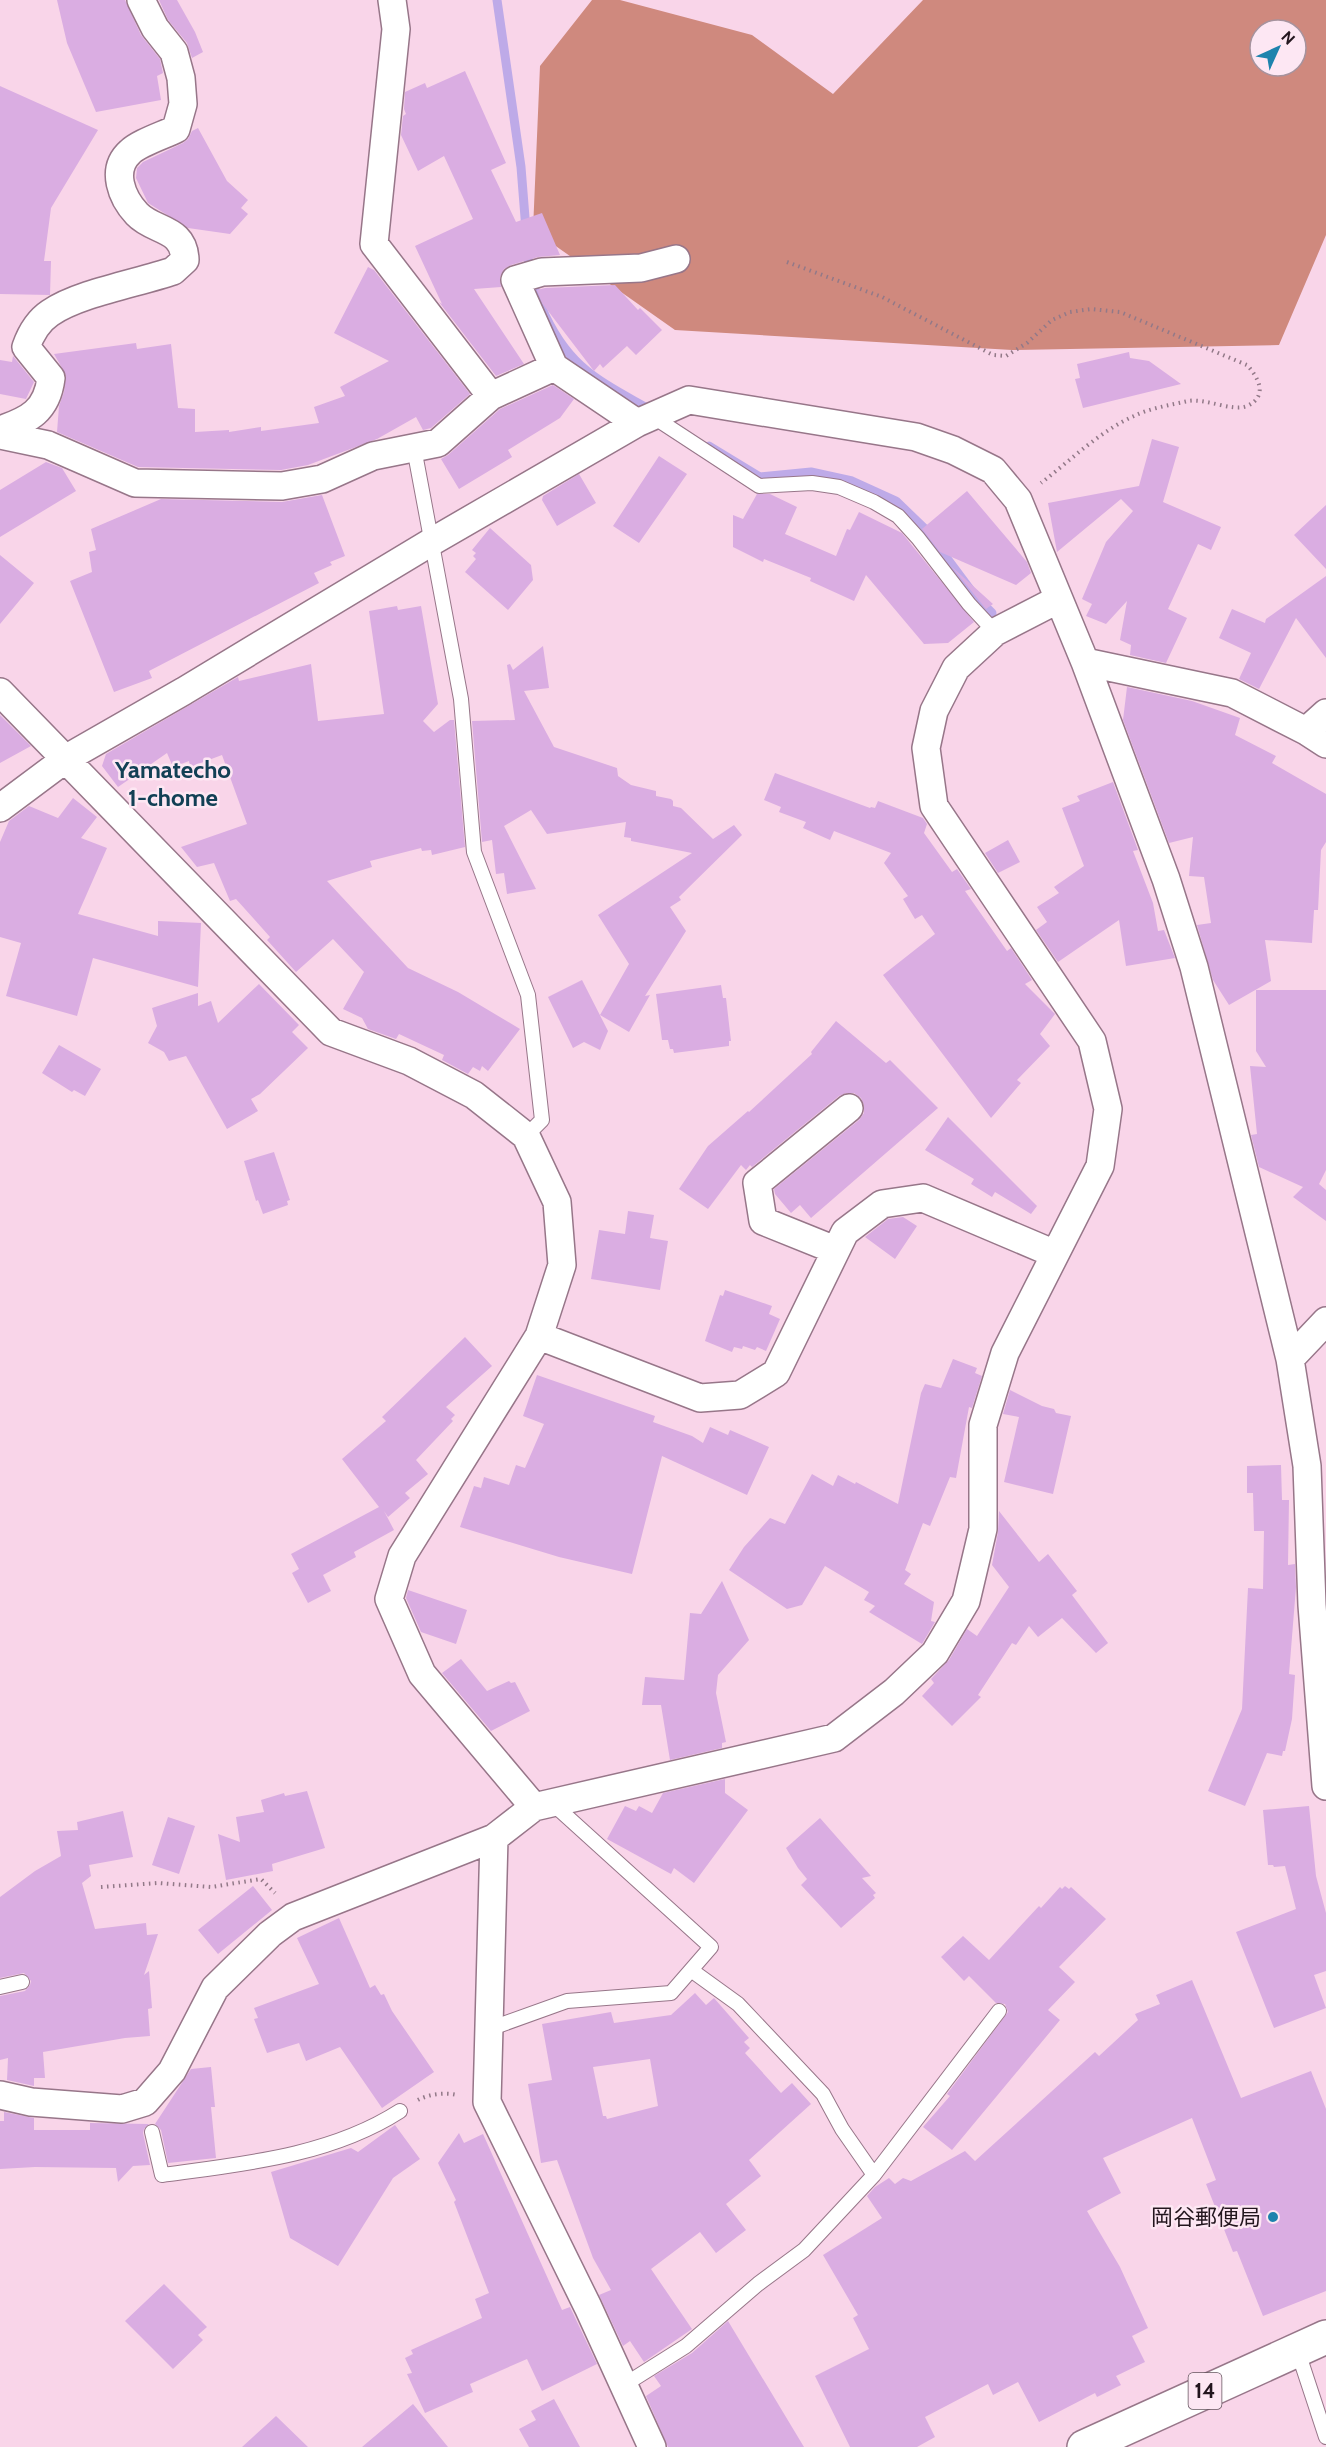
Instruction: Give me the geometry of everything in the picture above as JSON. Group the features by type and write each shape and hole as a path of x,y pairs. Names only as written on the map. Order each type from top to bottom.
{"main road":[{"name":"14","path":"1084,2447 1312,2343"}],"street":[{"path":"0,430 23,422 39,409 49,394 51,378 26,346 32,331 49,314 72,301 173,271 185,260 185,248 176,237 138,215 118,183 120,166 130,151 176,129 183,104 181,78 174,52 155,28 141,0"},
{"path":"392,0 396,29 374,244 491,396"},
{"path":"644,420 554,367 515,280 542,272 640,268 676,259"},
{"path":"0,435 48,445 135,483 282,486 322,479 373,456 438,443 491,396 554,367"},
{"path":"0,808 67,758 184,691 433,541 644,420 689,400 916,437 953,450 993,470 1018,500 1085,662 1166,879 1194,967 1290,1359 1307,1466 1319,1604 1326,1783"},
{"path":"0,2095 31,2102 146,2109 172,2071 215,1988 270,1934 293,1917 494,1838 543,1805 834,1737 894,1692 935,1653 966,1601 983,1530 983,1425 1005,1353 1100,1166 1108,1109 1092,1041 934,806 926,748 934,711 956,668 995,632 1059,599"},
{"path":"1085,662 1232,693 1316,738 1326,713"},
{"path":"0,692 67,758 331,1032 409,1060 465,1090 526,1136 557,1202 562,1265 539,1336 402,1556 389,1599 422,1674 543,1805"},
{"path":"835,1250 763,1221 757,1183 849,1108"},
{"path":"539,1336 700,1398 740,1395 776,1373 845,1232 882,1204 923,1198 1055,1254"},
{"path":"1290,1359 1326,1321"},
{"path":"494,1838 487,2102 588,2307 652,2447"}],"lane":[{"path":"644,420 759,486 812,483 839,487 874,502 898,516 969,604 995,632"},
{"path":"414,448 433,541 460,699 474,852 528,995 542,1120 526,1136"},
{"path":"489,2029 567,2001 671,1993 711,1947 543,1805"},
{"path":"691,1970 738,2004 823,2094 842,2129 874,2175"},
{"path":"0,1987 22,1982"},
{"path":"624,2385 686,2346 758,2284 804,2250 874,2175 999,2012"},
{"path":"152,2132 162,2175 276,2159 374,2128 400,2111"},
{"path":"1312,2343 1326,2437"}],"path":[{"path":"787,262 882,297 993,355 1006,356 1027,343 1052,320 1070,312 1091,309 1120,312 1247,365 1258,377 1261,389 1257,399 1248,406 1238,408 1208,401 1191,401 1137,414 1114,426 1018,500"},
{"path":"101,1887 158,1883 212,1887 261,1879"},
{"path":"400,2111 425,2096 450,2093 487,2102"}],"shaded area":[{"path":"592,0 620,0 752,35 833,94 923,0 1326,0 1326,235 1279,345 1012,350 675,330 533,230 540,66"}],"building":[{"path":"57,0 125,0 141,35 160,59 163,73 157,76 161,100 96,112 67,43"},
{"path":"159,0 177,0 203,52 192,58 187,43 168,20"},
{"path":"465,71 506,163 491,170 516,222 542,213 560,255 538,257 511,265 504,269 500,277 501,287 474,289 524,364 496,376 439,302 442,304 415,246 473,219 444,156 418,171 401,135 403,116 406,114 405,92 425,83 427,88"},
{"path":"0,86 98,130 51,208 44,261 51,261 50,295 0,294"},
{"path":"198,128 227,181 248,200 241,208 248,214 230,234 188,228 148,203 136,178 137,168 143,162 183,143 192,131"},
{"path":"368,267 374,270 470,394 431,428 423,430 416,417 377,439 308,465 281,470 138,467 57,432 59,406 66,375 54,354 136,343 137,349 171,344 178,408 195,409 195,432 229,430 229,432 261,427 261,431 319,423 314,407 345,396 340,387 389,361 334,333"},
{"path":"615,285 638,310 640,308 662,330 636,355 627,346 603,368 600,364 594,371 542,303 537,290"},
{"path":"1129,352 1130,358 1149,361 1181,384 1083,408 1075,379 1080,378 1077,364"},
{"path":"13,356 34,382 26,399 0,394 0,360 12,362"},
{"path":"553,385 574,399 560,418 508,450 512,457 459,489 441,459 500,409"},
{"path":"1152,439 1179,447 1163,502 1221,527 1211,550 1198,544 1168,609 1187,618 1166,663 1130,655 1131,645 1120,640 1127,601 1106,624 1086,616 1092,604 1082,599 1106,542 1133,511 1121,499 1057,552 1048,503 1139,486"},
{"path":"659,456 687,474 639,543 613,526"},
{"path":"46,462 62,468 76,491 0,537 0,490"},
{"path":"579,474 596,503 557,526 542,500 543,496"},
{"path":"967,491 1027,562 1031,573 1016,585 940,552 922,529"},
{"path":"757,494 770,494 797,507 785,534 836,556 847,529 850,530 859,512 902,533 974,622 948,643 924,644 866,575 854,601 810,581 811,578 764,559 763,562 733,547 733,515 743,519"},
{"path":"322,495 345,556 330,562 332,565 314,573 319,583 149,671 152,678 114,692 70,581 92,572 89,552 96,550 91,529 161,499 282,502"},
{"path":"1326,505 1326,569 1294,535"},
{"path":"490,528 531,565 533,580 508,610 465,572 476,559 473,556 476,553 472,550"},
{"path":"0,555 34,583 0,624"},
{"path":"951,566 993,604 986,609"},
{"path":"1326,576 1326,658 1296,618 1259,689 1239,679 1251,653 1219,638 1232,609 1265,623 1266,619"},
{"path":"397,606 398,610 421,606 438,704 423,721 434,732 450,720 454,720 465,847 432,855 431,850 422,851 421,848 370,861 372,867 327,881 408,968 458,992 520,1029 488,1071 482,1066 480,1071 473,1067 468,1074 442,1060 444,1055 399,1034 396,1039 368,1029 362,1018 343,1009 364,972 333,939 296,972 267,940 270,937 236,899 230,901 214,863 197,867 181,847 247,824 222,755 190,767 189,761 173,767 167,753 118,787 102,766 106,754 238,677 239,681 311,664 318,721 384,714 369,611"},
{"path":"543,646 549,688 524,691 554,747 617,768 618,776 631,785 656,791 656,796 671,799 673,806 681,808 713,839 734,825 742,835 679,897 681,900 670,907 686,931 645,996 650,995 629,1032 600,1015 629,964 598,915 692,853 631,841 631,838 624,837 626,822 547,834 531,810 504,826 536,889 507,894 504,873 496,874 492,840 482,842 472,721 515,720 507,665 510,664 513,670"},
{"path":"1127,687 1192,701 1240,718 1235,735 1276,756 1272,763 1326,794 1326,842 1321,850 1318,910 1314,910 1312,943 1265,940 1271,981 1229,1005 1213,980 1197,925 1211,923 1204,877 1189,876 1193,837 1169,843 1123,720"},
{"path":"0,715 31,746 0,763"},
{"path":"775,773 870,808 875,808 878,801 923,818 927,824 924,833 952,872 957,869 971,889 965,891 1007,951 1011,948 1032,980 1025,984 1055,1014 1040,1034 1050,1046 1017,1080 1021,1083 991,1118 883,975 935,934 922,915 915,919 903,899 908,896 884,863 891,853 834,831 830,840 803,828 806,822 779,812 781,807 764,800"},
{"path":"1113,782 1138,850 1133,851 1153,903 1158,931 1164,930 1175,958 1126,966 1119,920 1058,962 1036,930 1047,922 1037,907 1059,893 1054,887 1084,866 1062,808 1080,801 1077,796"},
{"path":"73,798 97,817 81,838 107,848 78,914 158,936 158,921 201,923 198,987 93,958 77,1016 6,996 21,943 0,937 0,842 9,821 29,806 58,818"},
{"path":"1008,840 1020,862 998,873 985,853"},
{"path":"582,980 608,1031 600,1050 584,1042 573,1048 548,997"},
{"path":"259,984 299,1025 292,1032 308,1048 260,1094 251,1099 258,1111 227,1129 186,1056 169,1061 164,1052 148,1043 157,1026 152,1008 198,993 198,1006 211,1001 218,1023"},
{"path":"721,985 723,998 726,998 731,1041 729,1041 729,1046 674,1053 673,1049 670,1049 668,1040 662,1040 656,994"},
{"path":"1256,990 1326,990 1326,1170 1319,1184 1326,1190 1326,1221 1293,1197 1303,1187 1259,1167 1251,1135 1257,1134 1250,1066 1266,1067 1256,1051"},
{"path":"836,1021 886,1063 890,1060 938,1108 811,1218 800,1205 791,1213 775,1194 774,1189 859,1120 864,1113 864,1105 861,1098 854,1093 839,1096 752,1167 750,1165 746,1170 741,1165 708,1209 679,1189 708,1146 812,1054 811,1052"},
{"path":"59,1045 101,1069 85,1096 74,1090 72,1092 42,1073"},
{"path":"948,1117 1037,1206 1031,1214 995,1192 992,1197 971,1184 974,1179 925,1150"},
{"path":"274,1152 290,1200 287,1201 288,1205 263,1214 258,1200 256,1201 244,1161"},
{"path":"628,1211 654,1215 650,1238 668,1241 660,1290 591,1279 599,1230 625,1234"},
{"path":"903,1217 917,1226 895,1259 865,1237 888,1219"},
{"path":"725,1290 772,1306 769,1314 780,1319 766,1351 757,1347 755,1350 743,1346 742,1349 734,1347 732,1352 705,1341 720,1295 723,1296"},
{"path":"465,1337 492,1366 446,1407 455,1415 451,1419 453,1421 416,1460 428,1474 405,1493 410,1498 388,1517 384,1511 394,1530 354,1552 356,1557 323,1575 331,1591 308,1603 292,1573 299,1569 291,1554 379,1507 342,1459 386,1421 382,1417"},
{"path":"953,1359 977,1368 975,1373 982,1376 972,1408 969,1407 956,1478 950,1477 930,1526 923,1523 905,1570 911,1574 904,1584 934,1602 931,1621 935,1622 922,1644 869,1612 875,1606 864,1600 869,1592 825,1566 802,1605 787,1609 729,1570 744,1547 770,1518 785,1524 812,1474 833,1486 838,1475 898,1504 921,1393 925,1384 941,1388"},
{"path":"537,1375 655,1416 653,1422 692,1436 703,1443 710,1427 728,1435 730,1430 769,1447 747,1495 662,1456 632,1574 559,1557 460,1527 474,1486 481,1488 484,1477 509,1485 516,1465 525,1468 544,1424 523,1416"},
{"path":"1010,1390 1042,1406 1054,1409 1056,1413 1071,1416 1053,1494 1004,1482 1019,1417 1003,1414"},
{"path":"1281,1465 1282,1500 1289,1500 1288,1565 1295,1564 1296,1587 1289,1674 1295,1675 1292,1719 1285,1751 1282,1756 1267,1753 1245,1806 1208,1791 1242,1709 1248,1588 1263,1589 1264,1531 1254,1531 1253,1493 1247,1493 1247,1466"},
{"path":"999,1511 1039,1562 1048,1554 1077,1591 1072,1595 1108,1643 1096,1653 1062,1618 1038,1637 1029,1626 1016,1645 1012,1643 978,1695 981,1697 952,1726 922,1696 934,1683 931,1679 949,1660 967,1629 977,1636 1009,1587 992,1565"},
{"path":"722,1581 749,1640 718,1675 716,1693 726,1742 722,1743 722,1748 670,1760 661,1705 642,1705 645,1677 684,1680 690,1613 701,1614"},
{"path":"408,1590 467,1610 456,1644 421,1632 406,1598"},
{"path":"461,1659 487,1691 509,1681 515,1682 530,1711 491,1731 442,1673"},
{"path":"725,1779 725,1793 748,1810 694,1883 674,1868 671,1874 607,1839 625,1806 636,1811 639,1806 652,1813 663,1793"},
{"path":"307,1791 325,1848 272,1864 273,1871 226,1880 218,1834 240,1842 236,1817 264,1812 261,1800 284,1793 285,1796"},
{"path":"1309,1806 1316,1876 1326,1913 1326,1971 1314,1975 1326,2008 1274,2028 1236,1932 1296,1909 1285,1866 1268,1865 1263,1810"},
{"path":"123,1811 133,1857 89,1865 91,1876 82,1883 95,1929 146,1923 147,1935 158,1934 144,1975 149,1971 152,2008 148,2009 150,2036 43,2052 45,2078 34,2078 34,2086 7,2080 8,2058 0,2060 0,1996 25,1991 31,1981 24,1973 0,1978 0,1897 35,1871 61,1856 57,1831 78,1830 77,1822"},
{"path":"168,1817 195,1826 179,1874 152,1865"},
{"path":"820,1818 871,1876 862,1878 876,1893 873,1895 875,1898 841,1928 801,1885 807,1879 786,1848"},
{"path":"253,1886 272,1910 218,1954 198,1930"},
{"path":"1065,1886 1069,1889 1071,1887 1106,1919 1059,1967 1075,1982 1048,2010 1060,2020 952,2150 923,2127 950,2096 947,2094 1008,2012 1005,2004 996,2003 969,1976 964,1981 941,1957 963,1936 989,1960 1039,1906 1041,1908 1060,1887 1062,1889"},
{"path":"339,1918 370,1988 375,1985 381,1995 384,1994 392,2011 434,2072 382,2108 340,2047 306,2061 299,2043 267,2053 254,2019 258,2018 254,2008 319,1984 297,1938"},
{"path":"1192,1980 1241,2098 1311,2071 1326,2109 1326,2291 1263,2316 1237,2251 1233,2252 1206,2184 1216,2180 1192,2118 1103,2158 1121,2193 1087,2211 1120,2267 1148,2328 1132,2336 1145,2362 1116,2376 1121,2385 1097,2397 1095,2393 1039,2422 1018,2382 993,2395 988,2384 925,2417 935,2437 917,2447 850,2447 815,2376 869,2349 853,2318 858,2315 823,2255 882,2218 867,2196 875,2187 889,2178 895,2184 903,2178 911,2181 965,2151 975,2161 1095,2052 1099,2056 1138,2020 1135,2014 1160,2004 1156,1995"},
{"path":"695,1993 706,2005 714,1998 749,2038 744,2042 750,2048 745,2053 781,2093 792,2083 811,2104 749,2160 761,2176 726,2204 746,2230 716,2253 700,2232 651,2269 692,2329 644,2362 630,2341 623,2346 599,2295 611,2290 593,2258 557,2160 541,2163 528,2084 552,2080 542,2024 611,2012 614,2023 671,2015","holes":["650,2059 658,2106 607,2119 603,2116 593,2067"]},
{"path":"211,2067 215,2107 211,2107 216,2158 168,2163 161,2130 155,2124 191,2069"},
{"path":"4,2112 34,2118 34,2130 90,2130 90,2123 149,2124 143,2133 150,2165 133,2166 118,2182 116,2168 0,2169 0,2121 4,2121"},
{"path":"395,2125 420,2159 393,2178 338,2266 290,2238 271,2172 351,2148 358,2152"},
{"path":"459,2133 464,2143 483,2134 562,2310 570,2307 597,2364 542,2391 527,2359 470,2384 473,2392 425,2413 407,2374 412,2373 405,2358 413,2354 411,2350 482,2318 475,2299 489,2293 454,2202 456,2200 438,2163"},
{"path":"164,2284 207,2327 198,2335 203,2340 173,2369 125,2321"},
{"path":"728,2321 804,2447 668,2447 646,2396 661,2386 654,2376 692,2353"},
{"path":"554,2399 580,2447 529,2447 519,2429 536,2420 531,2411"},
{"path":"413,2404 448,2447 362,2447"},
{"path":"276,2416 308,2447 242,2447"}],"waterway":[{"path":"497,0 521,167 526,230"},
{"path":"527,249 538,299 545,316 564,347 594,377 654,412"},
{"path":"709,446 760,477 811,472 852,481 896,501 925,529 975,596 992,613"}],"place":[{"name":"岡谷郵便局","path":"1273,2217"}],"district":[{"name":"Yamatecho 1-chome","path":"173,784"}]}
